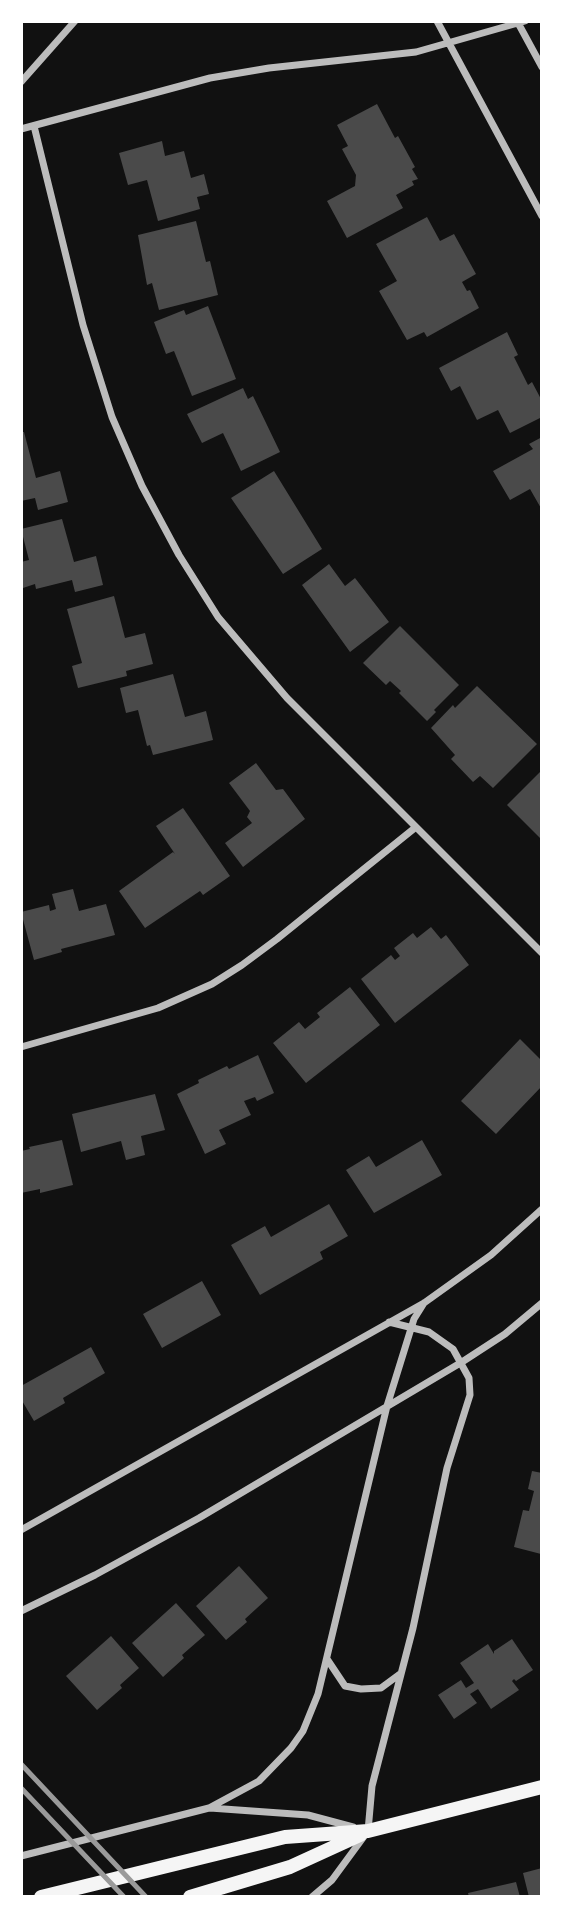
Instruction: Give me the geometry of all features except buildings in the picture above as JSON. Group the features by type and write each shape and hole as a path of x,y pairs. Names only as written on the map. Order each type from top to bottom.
{"main road":[{"path":"41,1897 285,1837 368,1831 542,1787"},
{"path":"190,1897 290,1867 368,1831"}],"street":[{"path":"21,82 75,21"},
{"path":"438,21 542,216"},
{"path":"21,129 241,72 407,53 520,22 542,67"},
{"path":"34,126 100,384 111,417 142,486 173,544 218,617 287,698 542,953"},
{"path":"21,1047 158,1008 212,984 277,939 416,827"},
{"path":"21,1530 424,1303 491,1255 542,1209"},
{"path":"21,1856 209,1808 259,1781 291,1748 311,1712 387,1406 412,1326 424,1303"},
{"path":"21,1611 95,1575 199,1518 462,1362 505,1334 542,1303"},
{"path":"312,1897 332,1880 368,1831 372,1786 413,1628 447,1468 470,1395 469,1378 453,1349 429,1332 389,1322"},
{"path":"326,1659 345,1686 361,1689 381,1688 400,1674"},
{"path":"209,1808 308,1815 368,1831"}],"railway":[{"path":"21,1764 146,1897"},
{"path":"21,1788 124,1897"}]}
